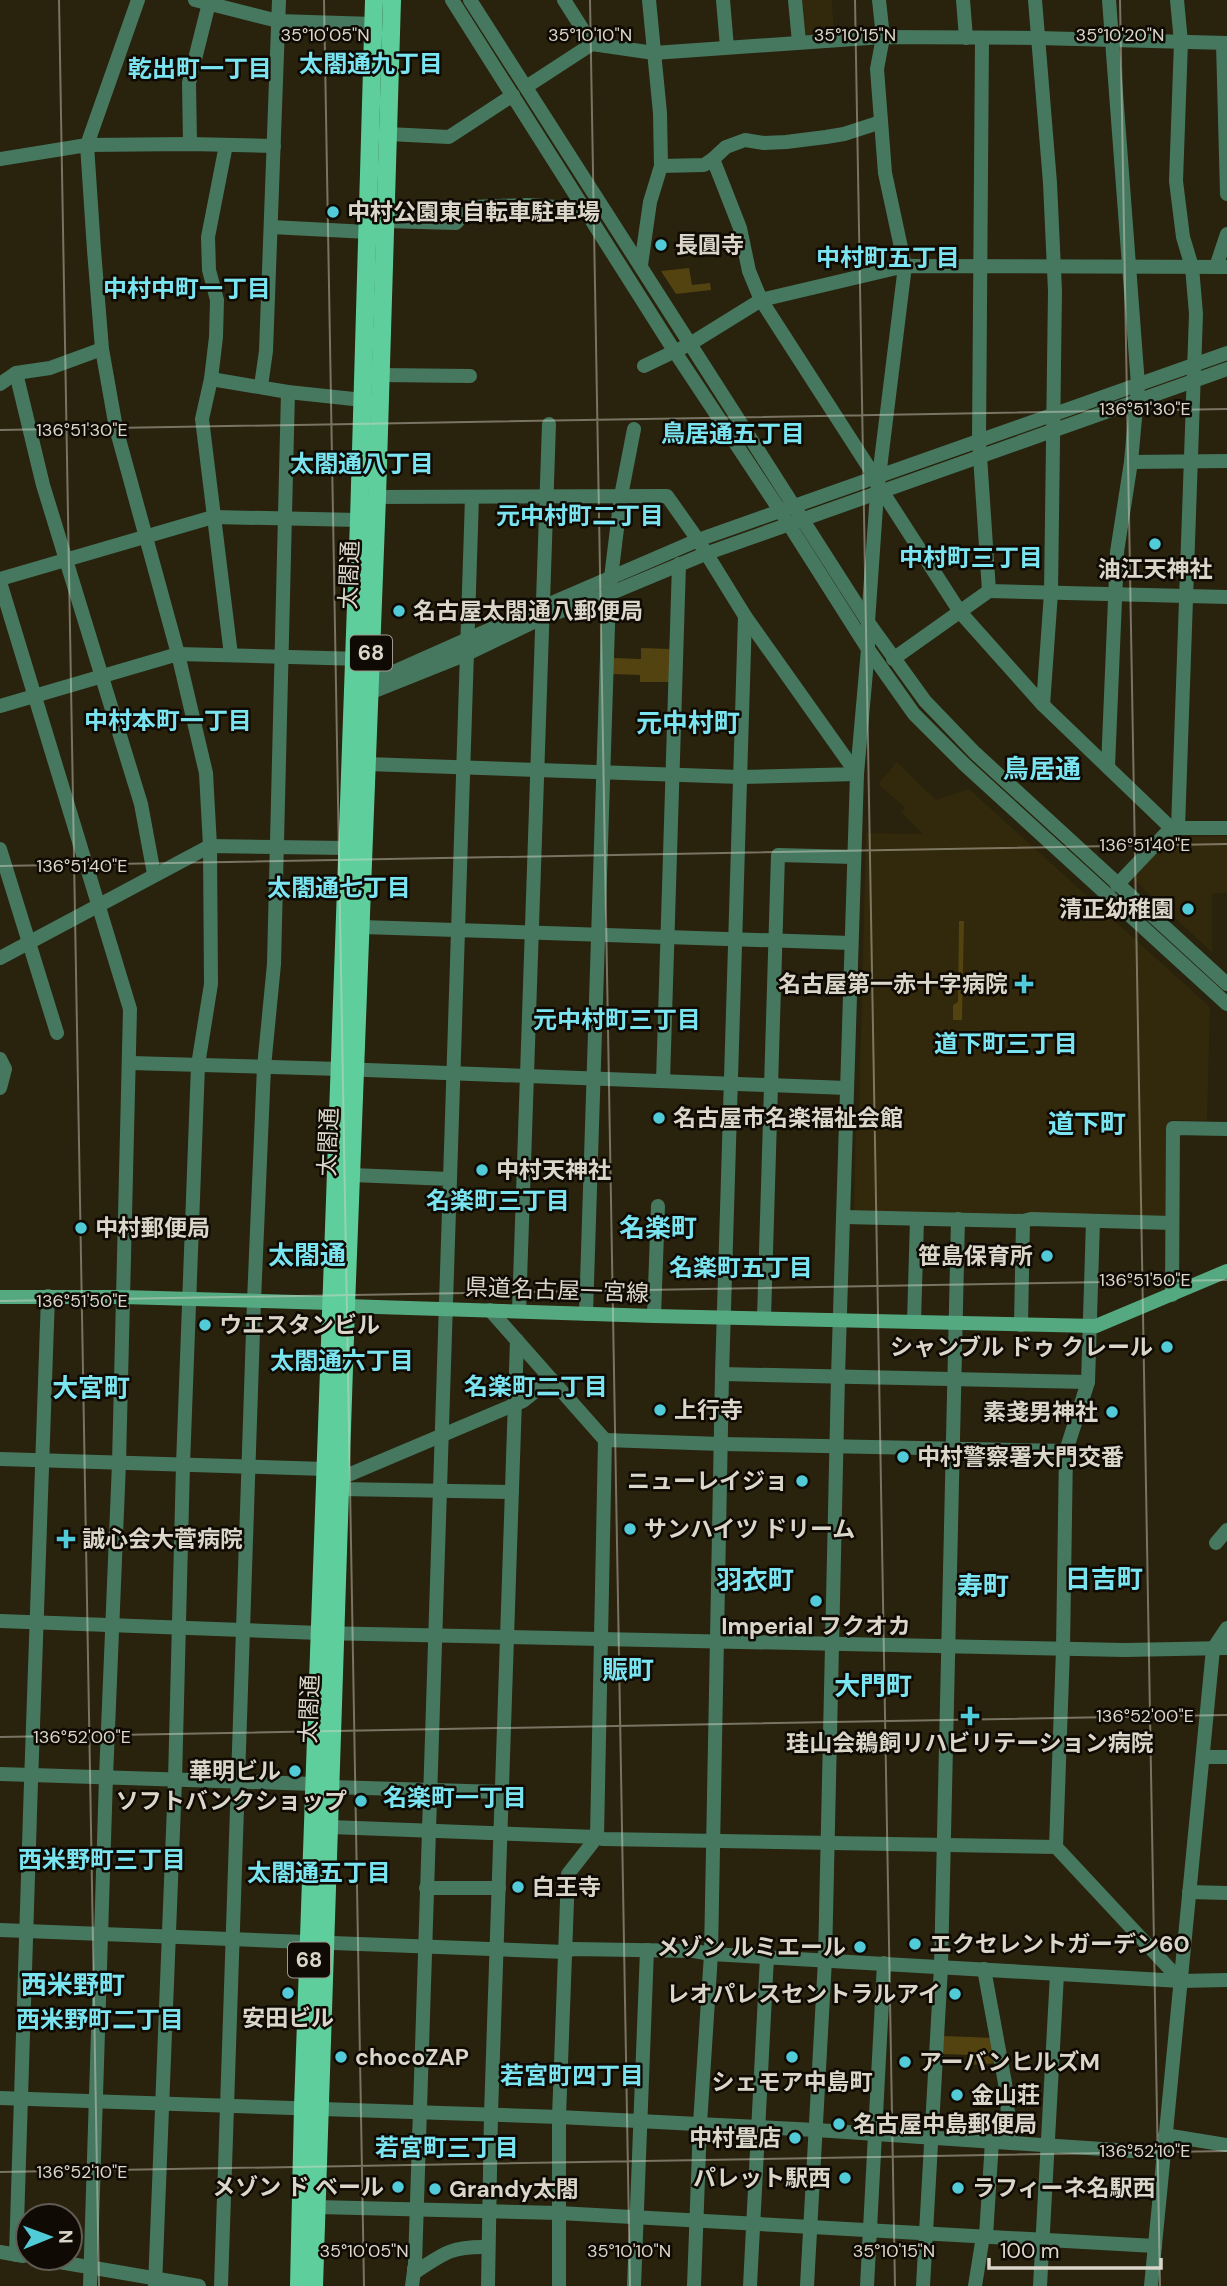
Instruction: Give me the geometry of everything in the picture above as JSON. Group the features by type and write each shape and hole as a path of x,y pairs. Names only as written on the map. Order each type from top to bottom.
{"main road":[{"name":"太閤通","path":"299,2286 311,2107 335,1479 347,1069 362,927 369,688 362,659 359,520 374,0"},
{"name":"太閤通","path":"338,1305 352,1175 347,1069 346,848 377,497 392,0"},
{"name":"県道名古屋一宮線","path":"0,1297 189,1298 586,1314 1096,1326 1227,1271"},
{"name":"太閤通","path":"328,1633 335,1479"},
{"name":"太閤通","path":"317,1942 330,1827 323,1786"},
{"name":"太閤通","path":"311,2107 317,2207 314,2286"}],"street":[{"path":"138,0 87,145 102,349 116,428 178,654 206,773 210,846 211,984 198,1065 183,1465 175,1780 155,2282"},
{"path":"261,386 266,351 279,0"},
{"path":"452,0 675,352 925,701 975,753 1227,984"},
{"path":"564,0 592,44"},
{"path":"641,265 650,202 661,166 660,113 649,0"},
{"path":"723,0 727,47"},
{"path":"795,0 799,42"},
{"path":"807,2286 825,1960 836,1446 857,774 879,492 877,476 905,266 885,173 877,69 883,37 879,0"},
{"path":"963,0 966,38"},
{"path":"1035,0 1055,268 1051,593 1043,705"},
{"path":"1108,767 1117,552 1131,462 1138,385 1109,0"},
{"path":"1117,885 1175,828 1188,595 1196,314 1192,267 1183,237 1176,181 1181,42 1177,0"},
{"path":"190,144 189,83 202,2 278,21 374,24"},
{"path":"475,2 690,344 868,649 914,714 964,764 1227,1004"},
{"path":"526,87 592,44 654,53 883,37 1225,43 1227,194"},
{"path":"982,38 979,449 989,591"},
{"path":"388,134 449,136 513,95"},
{"path":"661,166 704,165 726,147 745,140 764,143 826,137 844,134 881,121"},
{"path":"0,159 87,145 274,146"},
{"path":"226,145 208,237 209,270 217,300 211,379 202,419 231,655"},
{"path":"713,159 740,228 748,271 761,300 877,476"},
{"path":"271,228 368,232 386,221 456,223 471,207 583,206"},
{"path":"644,366 690,344 761,300 905,266 1221,267 1227,234"},
{"path":"0,384 16,373 50,368 102,349"},
{"path":"791,515 879,492 1053,414 1227,354"},
{"path":"369,688 467,654 611,578 791,515 877,476 1052,430 1227,369"},
{"path":"16,373 43,485 68,559 141,804 154,874"},
{"path":"379,376 470,376"},
{"path":"211,379 288,392 363,400"},
{"path":"221,2286 254,1301 264,1067 274,964 288,392"},
{"path":"519,1311 549,424"},
{"path":"586,1314 609,594 621,496 634,429"},
{"path":"1131,462 1227,461"},
{"path":"879,492 960,612 1043,705 1175,828 1227,828"},
{"path":"377,497 667,496 745,616 857,774"},
{"path":"412,2286 443,1435 472,497"},
{"path":"90,2286 119,1463 130,1009 0,581 213,517 359,520"},
{"path":"369,688 468,639 543,612 609,594 679,564 701,547"},
{"path":"663,1081 679,564"},
{"path":"893,659 989,591 1227,597"},
{"path":"694,2286 700,2124 711,1954 720,1444 745,616"},
{"path":"0,706 178,654 362,659"},
{"path":"367,764 740,777 857,774"},
{"path":"0,958 210,846 346,848"},
{"path":"0,849 57,1033"},
{"path":"764,1318 778,855 854,858"},
{"path":"362,927 851,943"},
{"path":"0,1059 5,1069 0,1088"},
{"path":"130,1063 847,1088"},
{"path":"1172,1295 1173,1128 1227,1129"},
{"path":"352,1175 450,1179"},
{"path":"654,1316 658,1206"},
{"path":"843,1217 1172,1223"},
{"path":"914,1322 918,1219"},
{"path":"923,2286 941,1967 958,1219"},
{"path":"1021,1325 1023,1221"},
{"path":"1093,1221 1088,1382 1066,1451 1056,1847 1181,1981"},
{"path":"22,2202 21,2097 48,1296"},
{"path":"490,1310 605,1440 597,1837 568,1874 559,2117 559,2286"},
{"path":"488,2286 488,2211 517,1340"},
{"path":"722,1374 1088,1382"},
{"path":"335,1479 523,1401 551,1379"},
{"path":"605,1440 1066,1451"},
{"path":"0,1459 248,1467 441,1491 512,1492"},
{"path":"1216,1543 1227,1530"},
{"path":"0,1621 436,1636 1063,1649 1220,1648"},
{"path":"1151,2286 1203,1757 1220,1648 1227,1628"},
{"path":"1203,1757 1227,1757"},
{"path":"0,1774 501,1792"},
{"path":"330,1827 603,1839 1056,1847"},
{"path":"426,1888 499,1888"},
{"path":"1189,1892 1227,1893"},
{"path":"0,1930 565,1952 573,1949 694,1951 1181,1981 1227,1980"},
{"path":"634,2286 647,1950"},
{"path":"750,2286 768,1957"},
{"path":"867,2286 884,1963"},
{"path":"984,1969 1006,2083 1011,2143"},
{"path":"1040,2286 1057,1974"},
{"path":"0,2098 559,2117 875,2133 1163,2153"},
{"path":"1165,2135 1227,2145"},
{"path":"975,2286 985,2236 992,2141"},
{"path":"317,2207 559,2213 1155,2246"},
{"path":"414,2269 417,2271 457,2247 488,2247"},
{"path":"84,2266 155,2282 199,2286"}],"shaded area":[{"path":"801,0 832,0 834,36 804,35"},
{"path":"689,268 692,285 710,283 711,290 676,294 661,271"},
{"path":"641,648 672,649 670,682 640,682 640,675 612,674 613,658 641,659"},
{"name":"名古屋第一赤十字病院","path":"897,762 936,800 969,789 1210,1007 1207,1121 1170,1120 1166,1217 854,1211 866,833 923,834 901,812 905,807 878,784"},
{"name":"清正幼稚園","path":"1227,836 1227,893 1212,894 1212,952 1134,880 1134,876 1171,837"},
{"path":"959,921 964,921 962,1020 953,1020 953,1005 958,1002"},
{"path":"943,2036 995,2038 999,2063 970,2065 970,2055 942,2054"}],"place":[{"name":"中村公園東自転車駐車場","path":"333,212"},
{"name":"長圓寺","path":"661,245"},
{"name":"油江天神社","path":"1155,544"},
{"name":"名古屋太閤通八郵便局","path":"399,611"},
{"name":"清正幼稚園","path":"1188,909"},
{"name":"名古屋第一赤十字病院","path":"1024,984"},
{"name":"名古屋市名楽福祉会館","path":"659,1118"},
{"name":"中村天神社","path":"482,1170"},
{"name":"中村郵便局","path":"81,1228"},
{"name":"笹島保育所","path":"1047,1256"},
{"name":"ウエスタンビル","path":"205,1325"},
{"name":"シャンブル ドゥ クレール","path":"1167,1347"},
{"name":"上行寺","path":"660,1410"},
{"name":"素戔男神社","path":"1112,1412"},
{"name":"中村警察署大門交番","path":"903,1457"},
{"name":"ニューレイジョ","path":"802,1481"},
{"name":"サンハイツ ドリーム","path":"630,1529"},
{"name":"誠心会大菅病院","path":"66,1539"},
{"name":"Imperial フクオカ","path":"816,1601"},
{"name":"珪山会鵜飼リハビリテーション病院","path":"970,1716"},
{"name":"華明ビル","path":"295,1771"},
{"name":"ソフトバンクショップ","path":"361,1801"},
{"name":"白王寺","path":"518,1887"},
{"name":"エクセレントガーデン60","path":"915,1944"},
{"name":"メゾン ルミエール","path":"860,1947"},
{"name":"安田ビル","path":"288,1993"},
{"name":"レオパレスセントラルアイ","path":"955,1994"},
{"name":"chocoZAP","path":"341,2057"},
{"name":"シェモア中島町","path":"792,2057"},
{"name":"アーバンヒルズM","path":"905,2062"},
{"name":"金山荘","path":"957,2095"},
{"name":"名古屋中島郵便局","path":"839,2124"},
{"name":"中村畳店","path":"795,2138"},
{"name":"パレット駅西","path":"845,2178"},
{"name":"メゾン ド ベール","path":"398,2187"},
{"name":"ラフィーネ名駅西","path":"958,2188"},
{"name":"Grandy太閤","path":"435,2189"}],"district":[{"name":"太閤通九丁目","path":"371,63"},
{"name":"乾出町一丁目","path":"200,68"},
{"name":"中村町五丁目","path":"888,257"},
{"name":"中村中町一丁目","path":"187,288"},
{"name":"鳥居通五丁目","path":"733,433"},
{"name":"太閤通八丁目","path":"362,463"},
{"name":"元中村町二丁目","path":"580,515"},
{"name":"中村町三丁目","path":"971,557"},
{"name":"中村本町一丁目","path":"168,720"},
{"name":"元中村町","path":"688,723"},
{"name":"鳥居通","path":"1042,769"},
{"name":"太閤通七丁目","path":"339,887"},
{"name":"元中村町三丁目","path":"617,1019"},
{"name":"道下町三丁目","path":"1006,1043"},
{"name":"道下町","path":"1087,1124"},
{"name":"名楽町三丁目","path":"498,1200"},
{"name":"名楽町","path":"658,1228"},
{"name":"太閤通","path":"307,1255"},
{"name":"名楽町五丁目","path":"741,1267"},
{"name":"太閤通六丁目","path":"342,1360"},
{"name":"名楽町二丁目","path":"536,1386"},
{"name":"大宮町","path":"91,1388"},
{"name":"日吉町","path":"1104,1579"},
{"name":"羽衣町","path":"755,1580"},
{"name":"寿町","path":"983,1586"},
{"name":"賑町","path":"628,1670"},
{"name":"大門町","path":"873,1686"},
{"name":"名楽町一丁目","path":"455,1797"},
{"name":"西米野町三丁目","path":"102,1859"},
{"name":"太閤通五丁目","path":"319,1872"},
{"name":"西米野町","path":"73,1985"},
{"name":"西米野町二丁目","path":"100,2019"},
{"name":"若宮町四丁目","path":"572,2075"},
{"name":"若宮町三丁目","path":"447,2147"}]}
